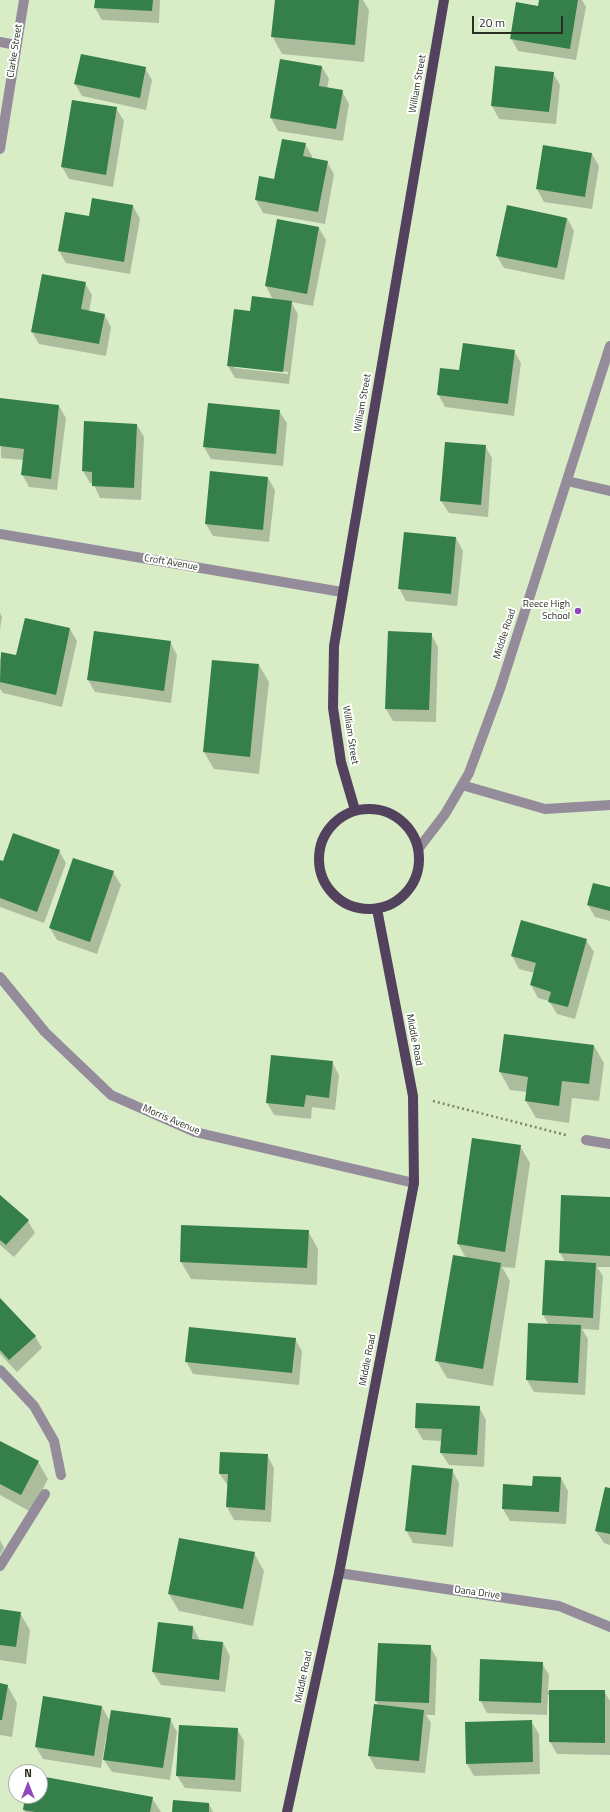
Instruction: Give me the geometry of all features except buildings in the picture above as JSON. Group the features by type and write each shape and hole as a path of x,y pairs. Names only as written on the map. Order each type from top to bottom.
{"main road":[{"name":"William Street","path":"355,810 341,762 333,708 334,646 444,0"},
{"path":"378,808 400,818 412,832 419,848 420,866 415,882 402,898 393,904 377,909 359,908 342,902 332,894 323,879 318,861 321,844 329,828 339,818 355,810 378,808"},
{"name":"Middle Road","path":"287,1812 339,1573 414,1183 413,1096 377,909"}],"street":[{"name":"Clarke Street","path":"0,150 24,0"},
{"path":"0,42 16,45"},
{"name":"Middle Road","path":"419,848 445,814 462,785 500,689 610,346"},
{"path":"567,481 610,491"},
{"name":"Croft Avenue","path":"0,534 342,592"},
{"path":"462,785 544,809 610,805"},
{"name":"Morris Avenue","path":"0,978 45,1032 111,1095 195,1132 414,1183"},
{"path":"586,1140 610,1144"},
{"path":"0,1370 34,1406 54,1441 60,1475"},
{"path":"0,1566 45,1494"},
{"name":"Dana Drive","path":"339,1573 559,1606 610,1627"}],"path":[{"path":"413,1096 586,1140"}],"place":[{"name":"Reece High School","path":"578,611"}]}
